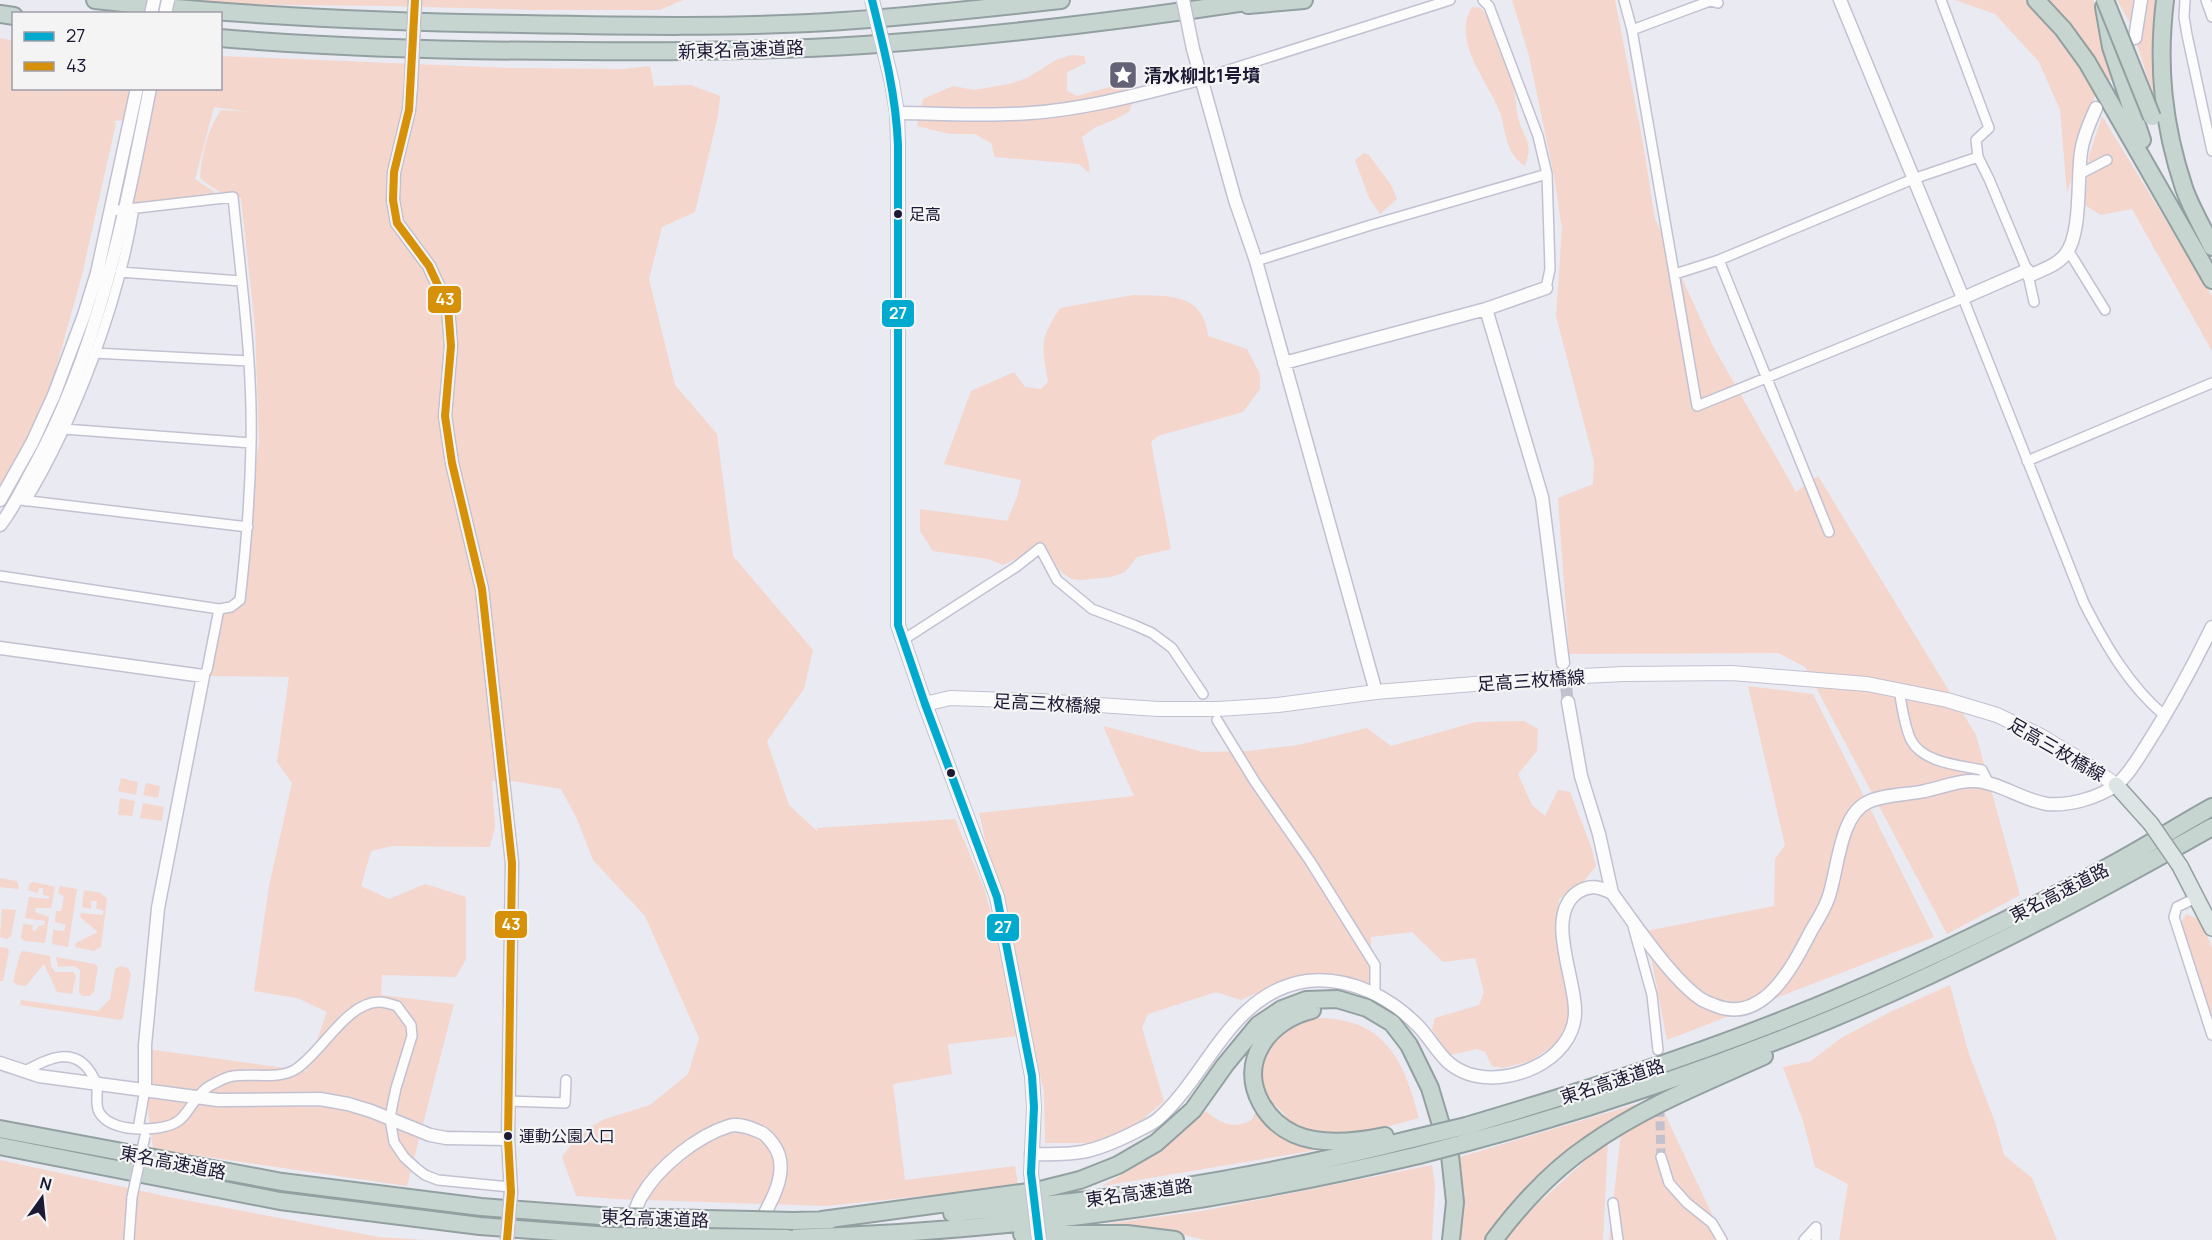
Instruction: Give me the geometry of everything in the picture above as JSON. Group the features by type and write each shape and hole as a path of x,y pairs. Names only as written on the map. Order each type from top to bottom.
{"highway":[{"name":"新東名高速道路","path":"95,0 179,9 393,22 645,27 842,21 947,13 1061,0"},
{"path":"842,21 992,0"},
{"name":"新東名高速道路","path":"222,38 400,49 523,51 647,52 862,45 1095,23 1259,0"},
{"path":"1200,9 1304,0"},
{"path":"2036,0 2063,29 2087,62 2169,201 2212,280"},
{"path":"2104,0 2111,47 2129,105 2169,201"},
{"path":"2104,0 2159,115 2185,189 2212,247"},
{"path":"2159,115 2165,0"},
{"name":"東名高速道路","path":"0,1146 280,1201 480,1226 610,1236 787,1238 886,1235 1011,1225 1184,1203 1276,1187 1419,1155 1465,1129 1692,1055 1901,970 2108,867 2212,807"},
{"name":"東名高速道路","path":"0,1129 282,1182 481,1207 613,1218 822,1220 937,1214 1080,1201 1278,1170 1414,1134 1539,1123 1651,1087 1800,1032 1922,979 2045,919 2212,827"},
{"path":"1494,1240 1528,1198 1547,1179 1586,1146 1613,1129 1705,1083 1924,985 1993,950 2045,919"},
{"path":"822,1220 1036,1191 1080,1180 1118,1165 1156,1143 1193,1110 1225,1065 1258,1025 1281,1009 1306,1000 1337,999 1367,1008 1392,1023 1410,1045 1430,1088 1450,1155 1455,1202 1451,1240"},
{"path":"1414,1134 1337,1142 1309,1139 1286,1130 1268,1116 1257,1095 1254,1064 1264,1041 1278,1025 1297,1014 1323,1009 1353,1013 1378,1026 1389,1036 1406,1057 1420,1090 1440,1161 1444,1197 1441,1240"},
{"path":"886,1235 1090,1232 1175,1240"}],"main road":[{"path":"872,0 897,113 898,625 997,897 1032,1076 1034,1107 1031,1173 1039,1240"},
{"name":"足高三枚橋線","path":"925,704 961,699 1040,701 1158,710 1218,710 1278,705 1376,692 1624,674 1732,673 1830,681 1899,690 1947,700 1997,715 2058,746 2116,785"},
{"path":"2116,785 2151,824 2180,866 2212,928"}],"street":[{"path":"415,0 409,110 394,172 393,200 397,223 429,266 448,307 451,346 445,416 452,464 482,589 512,862 508,1101 511,1189 507,1240"},
{"path":"1183,0 1200,79 1235,200 1256,261 1376,692"},
{"path":"897,113 1028,114 1076,108 1200,79 1450,0"},
{"path":"1284,363 1486,309 1546,288 1550,269 1547,174 1538,136 1489,6 1484,0"},
{"path":"1624,0 1632,30 1697,406 2027,270"},
{"path":"1840,0 1963,298 2084,603 2104,641 2125,672 2154,707 2165,716"},
{"path":"1941,0 1989,128 1976,140 1978,156 2029,276 2060,260 2073,242 2081,149 2086,130 2096,108"},
{"path":"2135,38 2141,0"},
{"path":"2185,0 2184,16 2187,35 2212,152"},
{"path":"2206,0 2212,17"},
{"path":"1632,30 1710,1 1718,3"},
{"path":"137,90 97,273 54,395 32,443 0,500 21,500 248,527"},
{"path":"0,525 43,473 64,429 94,353 128,246 130,208 150,90"},
{"path":"1675,274 1719,260 1913,179 1978,156"},
{"path":"2078,175 2106,160"},
{"path":"1256,261 1547,174"},
{"path":"0,576 219,609 231,607 240,600 248,527 251,443 249,361 233,197 111,211"},
{"path":"21,500 55,428 79,368 130,208"},
{"path":"2068,250 2105,310"},
{"path":"1719,260 1829,532"},
{"path":"2027,270 2034,302"},
{"path":"120,272 241,281"},
{"path":"1486,309 1542,497 1563,663"},
{"path":"94,353 249,361"},
{"path":"2027,461 2212,383"},
{"path":"64,429 251,443"},
{"path":"903,640 1016,567 1040,548 1057,580 1092,609 1152,633 1172,648 1203,694"},
{"path":"129,1240 132,1197 143,1132 145,1046 158,908 203,676 207,670 219,609"},
{"path":"1568,702 1581,776 1599,834 1612,893 1680,981 1700,999 1735,1010 1747,1008 1773,991 1791,970 1828,899 1847,825 1854,812 1865,803 1879,797 1914,794 1969,781 1989,784 2046,804 2090,799 2116,785 2138,758 2165,716 2212,627"},
{"path":"0,648 203,676"},
{"path":"1899,690 1911,740 1920,751 1931,758 1982,770 1989,784"},
{"path":"1217,720 1255,783 1310,861 1375,965 1375,992"},
{"path":"1031,1154 1068,1155 1087,1152 1105,1146 1157,1120 1178,1098 1238,1017 1273,993 1308,981 1329,981 1375,992 1409,1017 1449,1062 1475,1076 1496,1078 1533,1068 1550,1059 1562,1047 1570,1035 1575,1012 1562,925 1565,908 1571,897 1584,888 1598,886 1612,893"},
{"path":"2198,897 2177,907 2174,917 2212,1035"},
{"path":"1632,920 1652,995 1658,1050"},
{"path":"23,1072 60,1057 70,1057 81,1061 97,1083 98,1111 108,1122 143,1132 177,1123 188,1111 196,1097 209,1087 231,1076 272,1075 294,1070 325,1043 348,1016 364,1005 380,1002 397,1006 411,1025 410,1048 396,1088 390,1119 394,1142 404,1157 425,1175 438,1180 511,1189"},
{"path":"0,1063 23,1072 226,1101 320,1099 348,1104 430,1135 446,1138 508,1139"},
{"path":"508,1101 565,1103 566,1080"},
{"path":"626,1240 641,1197 657,1175 680,1152 731,1126 749,1127 765,1134 779,1151 780,1170 777,1190 758,1226 754,1240"},
{"path":"1661,1157 1669,1183 1687,1203 1712,1223 1722,1240"},
{"path":"1613,1203 1618,1240"},
{"path":"1804,1240 1816,1227 1816,1240"}],"shaded area":[{"path":"163,0 683,0 660,10 533,10 223,4"},
{"path":"1512,0 1615,0 1643,143 1655,219 1713,346 1796,492 1818,476 1976,735 2020,895 1947,934 1805,667 1778,653 1569,654 1558,498 1593,484 1594,461 1556,316 1562,229 1554,176 1529,56"},
{"path":"1955,0 2027,0 2084,72 2095,95 2067,194 2060,110 2039,62 1995,14"},
{"path":"2038,0 2093,0 2105,31 2111,80 2104,82"},
{"path":"2117,0 2160,0 2157,106 2130,23"},
{"path":"1472,7 1481,8 1487,17 1506,58 1518,118 1529,151 1525,166 1513,155 1499,110 1468,46 1467,20"},
{"path":"0,38 12,41 12,90 46,90 49,92 48,90 222,90 222,56 513,68 624,69 650,66 654,86 691,85 720,96 718,116 695,212 662,227 649,279 675,385 717,434 733,556 813,650 804,689 767,741 789,805 818,832 817,828 955,819 984,888 999,941 1019,1036 948,1044 952,1074 893,1084 905,1180 1015,1166 1018,1186 826,1206 576,1196 562,1157 580,1133 605,1119 650,1105 688,1074 699,1038 645,916 593,860 577,819 561,789 512,781 492,781 495,827 490,847 392,846 371,851 361,886 389,899 425,884 466,897 466,959 456,977 382,975 381,995 454,1004 407,1186 153,1149 145,1089 147,1049 306,1071 327,1012 297,998 254,991 269,886 292,783 277,762 289,677 203,676 216,621 240,600 249,508 259,442 255,326 241,198 219,191 200,178 206,143 221,110 250,112 214,107 195,179 222,197 126,209 131,120 113,121 116,123 82,275 47,401 0,495"},
{"path":"1071,55 1084,56 1086,63 1067,72 1067,91 1077,96 1113,86 1132,87 1135,97 1129,112 1096,127 1082,137 1089,173 1079,164 995,157 991,143 975,134 950,134 917,126 923,99 953,86 974,90 1009,84 1027,78 1056,60"},
{"path":"2102,116 2212,296 2212,351 2132,209 2101,215 2085,205 2089,156"},
{"path":"1364,153 1369,155 1391,185 1397,199 1380,214 1369,198 1355,160"},
{"path":"1133,295 1171,297 1191,304 1199,311 1205,322 1208,336 1247,349 1260,374 1260,389 1243,412 1158,436 1151,442 1171,549 1137,557 1125,572 1111,577 1082,580 1071,579 1059,570 1044,545 1003,565 988,559 933,551 920,531 920,509 1007,521 1017,497 1021,480 944,464 971,391 1014,372 1025,387 1041,389 1048,382 1044,351 1045,336 1060,308"},
{"path":"1748,686 1813,694 1934,937 1667,1040 1646,931 1774,906 1775,859 1785,845"},
{"path":"1524,721 1538,729 1537,751 1518,774 1532,805 1545,816 1558,790 1570,792 1592,849 1596,866 1584,881 1559,899 1557,918 1571,1010 1562,1039 1531,1061 1503,1068 1492,1066 1485,1052 1477,1049 1450,1055 1432,1030 1435,1018 1479,1005 1484,992 1475,958 1443,962 1412,932 1371,937 1371,986 1302,974 1241,1000 1216,992 1148,1014 1142,1028 1164,1101 1134,1127 1092,1143 1045,1143 1044,1091 979,813 1134,796 1103,726 1203,752 1248,751 1298,745 1367,728 1391,746 1476,722"},
{"path":"121,778 138,782 136,795 118,791"},
{"path":"146,783 160,786 158,798 143,795"},
{"path":"120,798 135,801 132,816 118,815"},
{"path":"143,803 164,807 162,821 140,818"},
{"path":"0,878 17,881 19,888 0,887"},
{"path":"30,883 55,887 51,908 36,908 35,912 49,917 45,943 25,941 21,938 23,924 33,925 32,930 36,931 38,926 44,925 45,921 25,918 29,897 49,899 49,896 43,895 43,888 39,888 38,893 28,890"},
{"path":"60,886 77,889 68,947 52,944 53,930 64,931 66,925 55,922 56,911 61,911 64,896 58,893"},
{"path":"84,890 101,893 107,899 101,947 94,951 75,947 76,943 98,932 80,917 81,913 102,915 104,911 96,908 97,901 91,901 91,909 82,907"},
{"path":"2,909 16,910 11,936 7,939 0,937"},
{"path":"2186,914 2201,920 2212,948 2212,1028 2181,923"},
{"path":"0,947 7,948 9,951 3,981 0,981"},
{"path":"23,951 50,956 51,966 55,972 73,972 76,976 72,994 57,992 44,964 26,986 13,982 20,954"},
{"path":"56,957 95,964 98,967 94,991 90,996 83,996 79,993 80,970 74,966 58,967"},
{"path":"120,966 128,968 131,974 121,1020 20,1005 21,1000 98,1011 110,999 115,969"},
{"path":"1950,985 1968,1051 1995,1122 2004,1155 2032,1178 2057,1240 1839,1240 1848,1184 1815,1167 1803,1121 1783,1067 1811,1061 1841,1038 1890,1012"},
{"path":"1317,1018 1360,1025 1375,1034 1388,1046 1406,1078 1419,1118 1370,1130 1339,1133 1306,1129 1289,1124 1282,1111 1266,1096 1263,1082 1264,1065 1272,1046 1279,1038 1296,1026"},
{"path":"1640,1103 1606,1122 1547,1169 1486,1240 1459,1240 1462,1199 1457,1158"},
{"path":"1205,1111 1222,1122 1232,1125 1252,1120 1255,1113 1276,1134 1328,1148 1102,1186 1156,1152"},
{"path":"1664,1112 1724,1240 1609,1240 1621,1133"},
{"path":"1608,1140 1603,1240 1502,1240 1510,1229"},
{"path":"0,1160 169,1197 379,1237 426,1240 0,1240"},
{"path":"1432,1165 1435,1187 1432,1240 1205,1240 1167,1231 1099,1225 1202,1211"}],"tunnel":[{"path":"1564,670 1568,702"},
{"path":"1659,1081 1661,1157"}],"transit line":[{"name":"43","path":"415,0 409,110 394,172 393,200 397,223 429,266 448,307 451,346 445,416 452,463 482,589 512,863 508,1139 511,1192 507,1240"},
{"name":"27","path":"872,0 892,90 898,145 898,625 997,897 1032,1076 1034,1107 1031,1173 1039,1240"}],"place":[{"name":"清水柳北1号墳","path":"1123,75"},
{"name":"足高","path":"898,214"},
{"name":"運動公園入口","path":"508,1136"}]}
